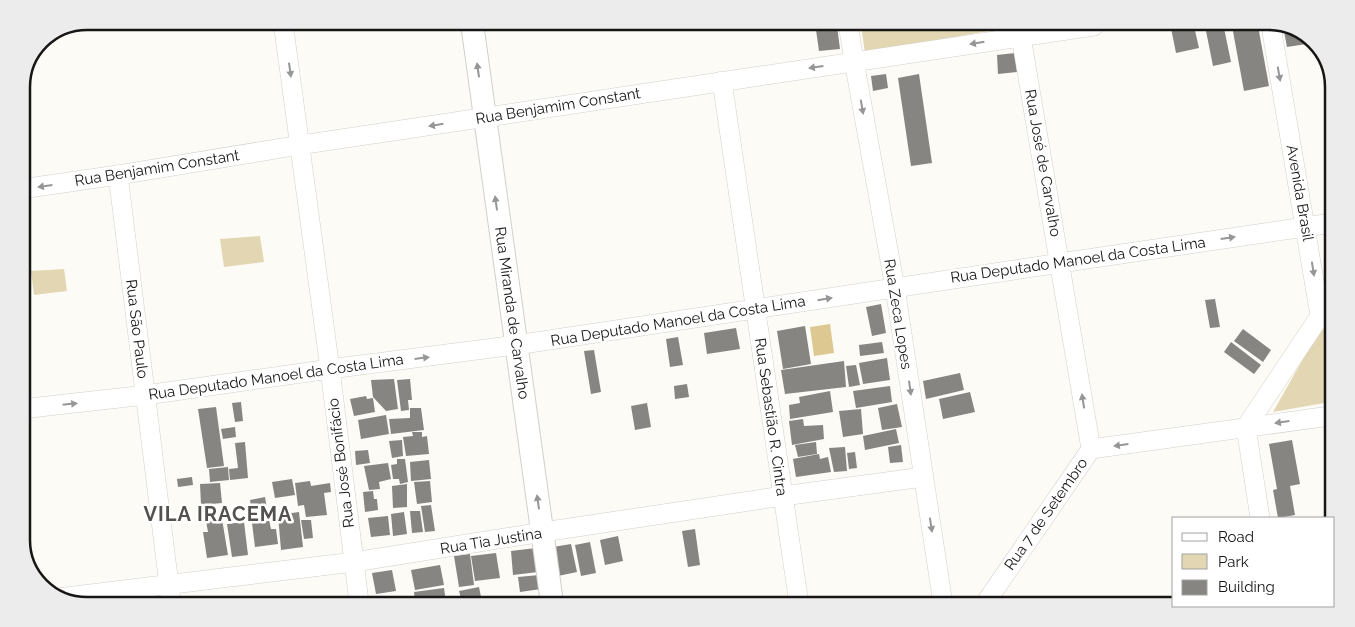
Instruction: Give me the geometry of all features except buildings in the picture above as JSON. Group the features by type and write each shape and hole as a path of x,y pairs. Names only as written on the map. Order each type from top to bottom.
{"main road":[{"name":"Rua Miranda de Carvalho","path":"473,30 551,597"}],"street":[{"name":"Rua José Bonifácio","path":"284,30 358,597"},
{"name":"Rua Zeca Lopes","path":"849,30 895,288 942,597"},
{"name":"Rua Benjamim Constant","path":"30,188 854,62 1020,31 1035,30"},
{"name":"Avenida Brasil","path":"1272,30 1306,227 1325,317"},
{"name":"Rua José de Carvalho","path":"1020,31 1091,449"},
{"name":"Rua Sebastião R. Cintra","path":"722,81 798,597"},
{"name":"Rua São Paulo","path":"118,175 170,593"},
{"name":"Rua Deputado Manoel da Costa Lima","path":"30,408 146,395 516,346 1325,224"},
{"name":"Avenida Brasil","path":"1246,427 1325,323"},
{"path":"1091,449 1325,417"},
{"path":"1246,427 1260,517"},
{"name":"Rua 7 de Setembro","path":"989,597 1091,449"},
{"name":"Rua Tia Justina","path":"85,597 170,593 542,532 923,477"}],"green space":[{"path":"862,30 994,30 865,53"},
{"path":"260,236 264,262 224,267 220,239"},
{"path":"64,269 67,291 34,295 31,271"},
{"path":"1323,329 1325,331 1325,403 1273,412 1319,331"}],"shaded area":[{"path":"830,324 834,353 814,356 810,327"}],"district":[{"name":"VILA IRACEMA","path":"218,514"}]}
